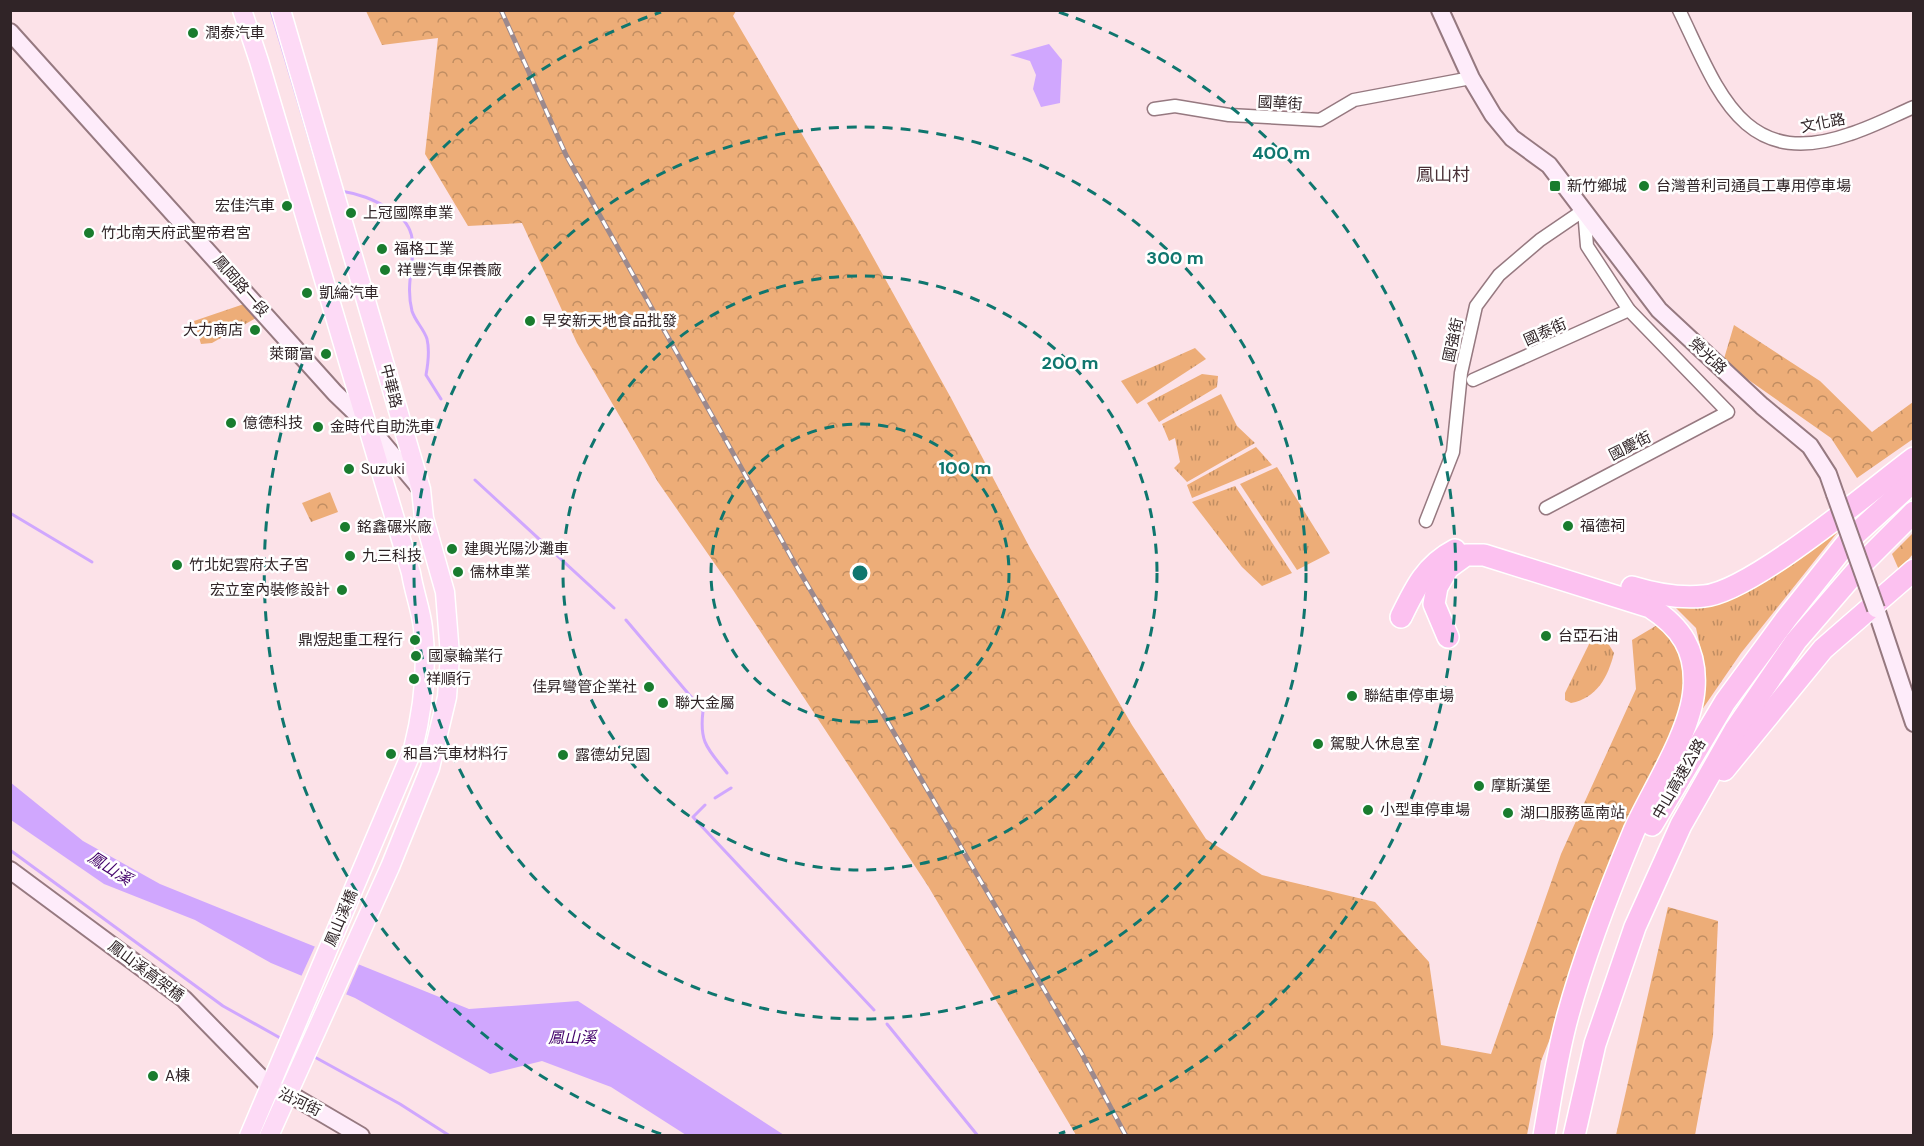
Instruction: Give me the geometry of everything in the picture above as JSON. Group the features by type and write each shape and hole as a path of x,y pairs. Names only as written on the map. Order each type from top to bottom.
{"highway":[{"path":"1401,617 1419,579 1438,559 1461,546 1484,543 1661,596 1706,597 1737,585 1765,569 1914,458"},
{"name":"中山高速公路","path":"1551,1136 1607,930 1657,814 1725,702 1786,619 1850,540 1914,481"},
{"name":"中山高速公路","path":"1574,1136 1595,1044 1635,927 1681,825 1735,730 1796,641 1866,560 1914,512"},
{"path":"1448,637 1434,604 1437,587 1448,568 1466,555 1484,555 1650,607 1672,621 1688,646 1695,671 1695,692 1686,723 1627,850 1568,1015 1544,1136"},
{"path":"1681,825 1808,664 1844,628 1914,570"}],"main road":[{"path":"242,10 260,61 363,420"},
{"name":"中華路","path":"280,10 421,489 424,518 445,592 450,655 447,697 430,768"},
{"name":"鳳山溪橋","path":"270,1087 413,749 423,707 426,661 423,626 411,573 363,420"},
{"name":"鳳山溪橋","path":"287,1095 390,867 430,768"},
{"path":"249,1136 270,1087"},
{"path":"269,1136 287,1095"}],"street":[{"name":"榮光路","path":"1440,10 1471,78 1493,116 1512,138 1549,165 1659,310 1762,406 1810,446 1828,474 1914,723"},
{"name":"文化路","path":"1679,10 1718,90 1731,109 1754,130 1772,141 1789,144 1818,142 1850,135 1914,107"},
{"name":"鳳岡路一段","path":"10,32 104,138 134,166 335,393 363,420 421,489"},
{"name":"國華街","path":"1154,109 1175,106 1229,115 1320,120 1354,100 1471,78"},
{"name":"榮光路","path":"1584,210 1587,246 1629,310 1728,412"},
{"name":"國強街","path":"1426,521 1453,452 1461,373 1476,306 1499,275 1540,240 1584,210"},
{"name":"國泰街","path":"1473,380 1629,310"},
{"name":"國慶街","path":"1546,508 1728,412"},
{"name":"鳳山溪高架橋","path":"10,870 184,999 270,1087"},
{"name":"沿河街","path":"270,1087 361,1136"}],"green space":[{"path":"366,11 736,11 733,16 862,237 1030,548 1132,725 1206,839 1262,875 1375,902 1429,962 1441,1045 1491,1054 1561,854 1636,689 1632,640 1659,624 1682,647 1687,682 1682,709 1541,1061 1527,1135 1076,1135 928,886 733,590 658,482 577,343 522,223 468,226 425,154 438,38 382,45"},
{"path":"244,304 256,318 212,343 201,344 194,321"},
{"path":"1734,325 1820,381 1872,432 1913,402 1913,439 1857,478 1831,438 1723,362"},
{"path":"1195,348 1206,359 1137,404 1121,381"},
{"path":"1202,374 1218,376 1217,387 1159,422 1147,403"},
{"path":"1221,394 1237,426 1255,443 1187,482 1174,468 1180,462 1175,438 1169,441 1162,424"},
{"path":"1256,447 1272,465 1192,498 1187,485"},
{"path":"1277,467 1330,553 1297,570 1240,484"},
{"path":"1235,486 1292,573 1262,586 1242,567 1192,502"},
{"path":"330,492 338,512 311,522 302,503"},
{"path":"1837,522 1840,529 1741,653 1697,717 1704,664 1696,628 1669,601 1704,604"},
{"path":"1913,533 1913,554 1899,570 1892,554"},
{"path":"1594,634 1606,640 1614,653 1611,662 1600,685 1588,696 1571,703 1565,700 1565,693"},
{"path":"1668,907 1718,921 1713,1036 1695,1135 1616,1135"}],"water":[{"path":"1049,44 1062,60 1060,103 1041,107 1033,89 1036,75 1030,61 1010,55"},
{"name":"鳳山溪","path":"10,782 83,841 160,884 469,1009 578,1001 784,1135 686,1135 611,1087 542,1061 490,1074 355,998 271,963 195,920 104,884 11,820"}],"pier":[{"path":"316,944 360,962 345,997 300,979"}],"waterway":[{"path":"271,10 316,161"},
{"path":"341,191 366,197 388,208 402,218 409,229 413,253 410,281 412,311 427,339 429,353 426,375 441,399"},
{"path":"475,480 614,608"},
{"path":"10,513 92,562"},
{"path":"626,620 703,711 702,731 706,745 727,773"},
{"path":"715,798 731,788"},
{"path":"705,805 693,817 874,1010"},
{"path":"10,850 223,1006 282,1039"},
{"path":"887,1024 978,1136"},
{"path":"311,1055 400,1104 450,1136"}],"railway":[{"path":"501,10 566,155 794,562 1082,1054 1126,1136"}],"place":[{"name":"潤泰汽車","path":"193,33"},
{"name":"新竹鄉城","path":"1555,186"},
{"name":"台灣普利司通員工專用停車場","path":"1644,186"},
{"name":"宏佳汽車","path":"287,206"},
{"name":"上冠國際車業","path":"351,213"},
{"name":"竹北南天府武聖帝君宮","path":"89,233"},
{"name":"福格工業","path":"382,249"},
{"name":"祥豐汽車保養廠","path":"385,270"},
{"name":"凱綸汽車","path":"307,293"},
{"name":"早安新天地食品批發","path":"530,321"},
{"name":"大力商店","path":"255,330"},
{"name":"萊爾富","path":"326,354"},
{"name":"億德科技","path":"231,423"},
{"name":"金時代自助洗車","path":"318,427"},
{"name":"Suzuki","path":"349,469"},
{"name":"福德祠","path":"1568,526"},
{"name":"銘鑫碾米廠","path":"345,527"},
{"name":"建興光陽沙灘車","path":"452,549"},
{"name":"九三科技","path":"350,556"},
{"name":"竹北妃雲府太子宮","path":"177,565"},
{"name":"儒林車業","path":"458,572"},
{"name":"宏立室內裝修設計","path":"342,590"},
{"name":"台亞石油","path":"1546,636"},
{"name":"鼎煜起重工程行","path":"415,640"},
{"name":"國豪輪業行","path":"416,656"},
{"name":"祥順行","path":"414,679"},
{"name":"佳昇彎管企業社","path":"649,687"},
{"name":"聯結車停車場","path":"1352,696"},
{"name":"聯大金屬","path":"663,703"},
{"name":"駕駛人休息室","path":"1318,744"},
{"name":"和昌汽車材料行","path":"391,754"},
{"name":"露德幼兒園","path":"563,755"},
{"name":"摩斯漢堡","path":"1479,786"},
{"name":"小型車停車場","path":"1368,810"},
{"name":"湖口服務區南站","path":"1508,813"},
{"name":"A棟","path":"153,1076"}],"district":[{"name":"鳳山村","path":"1443,175"}]}
